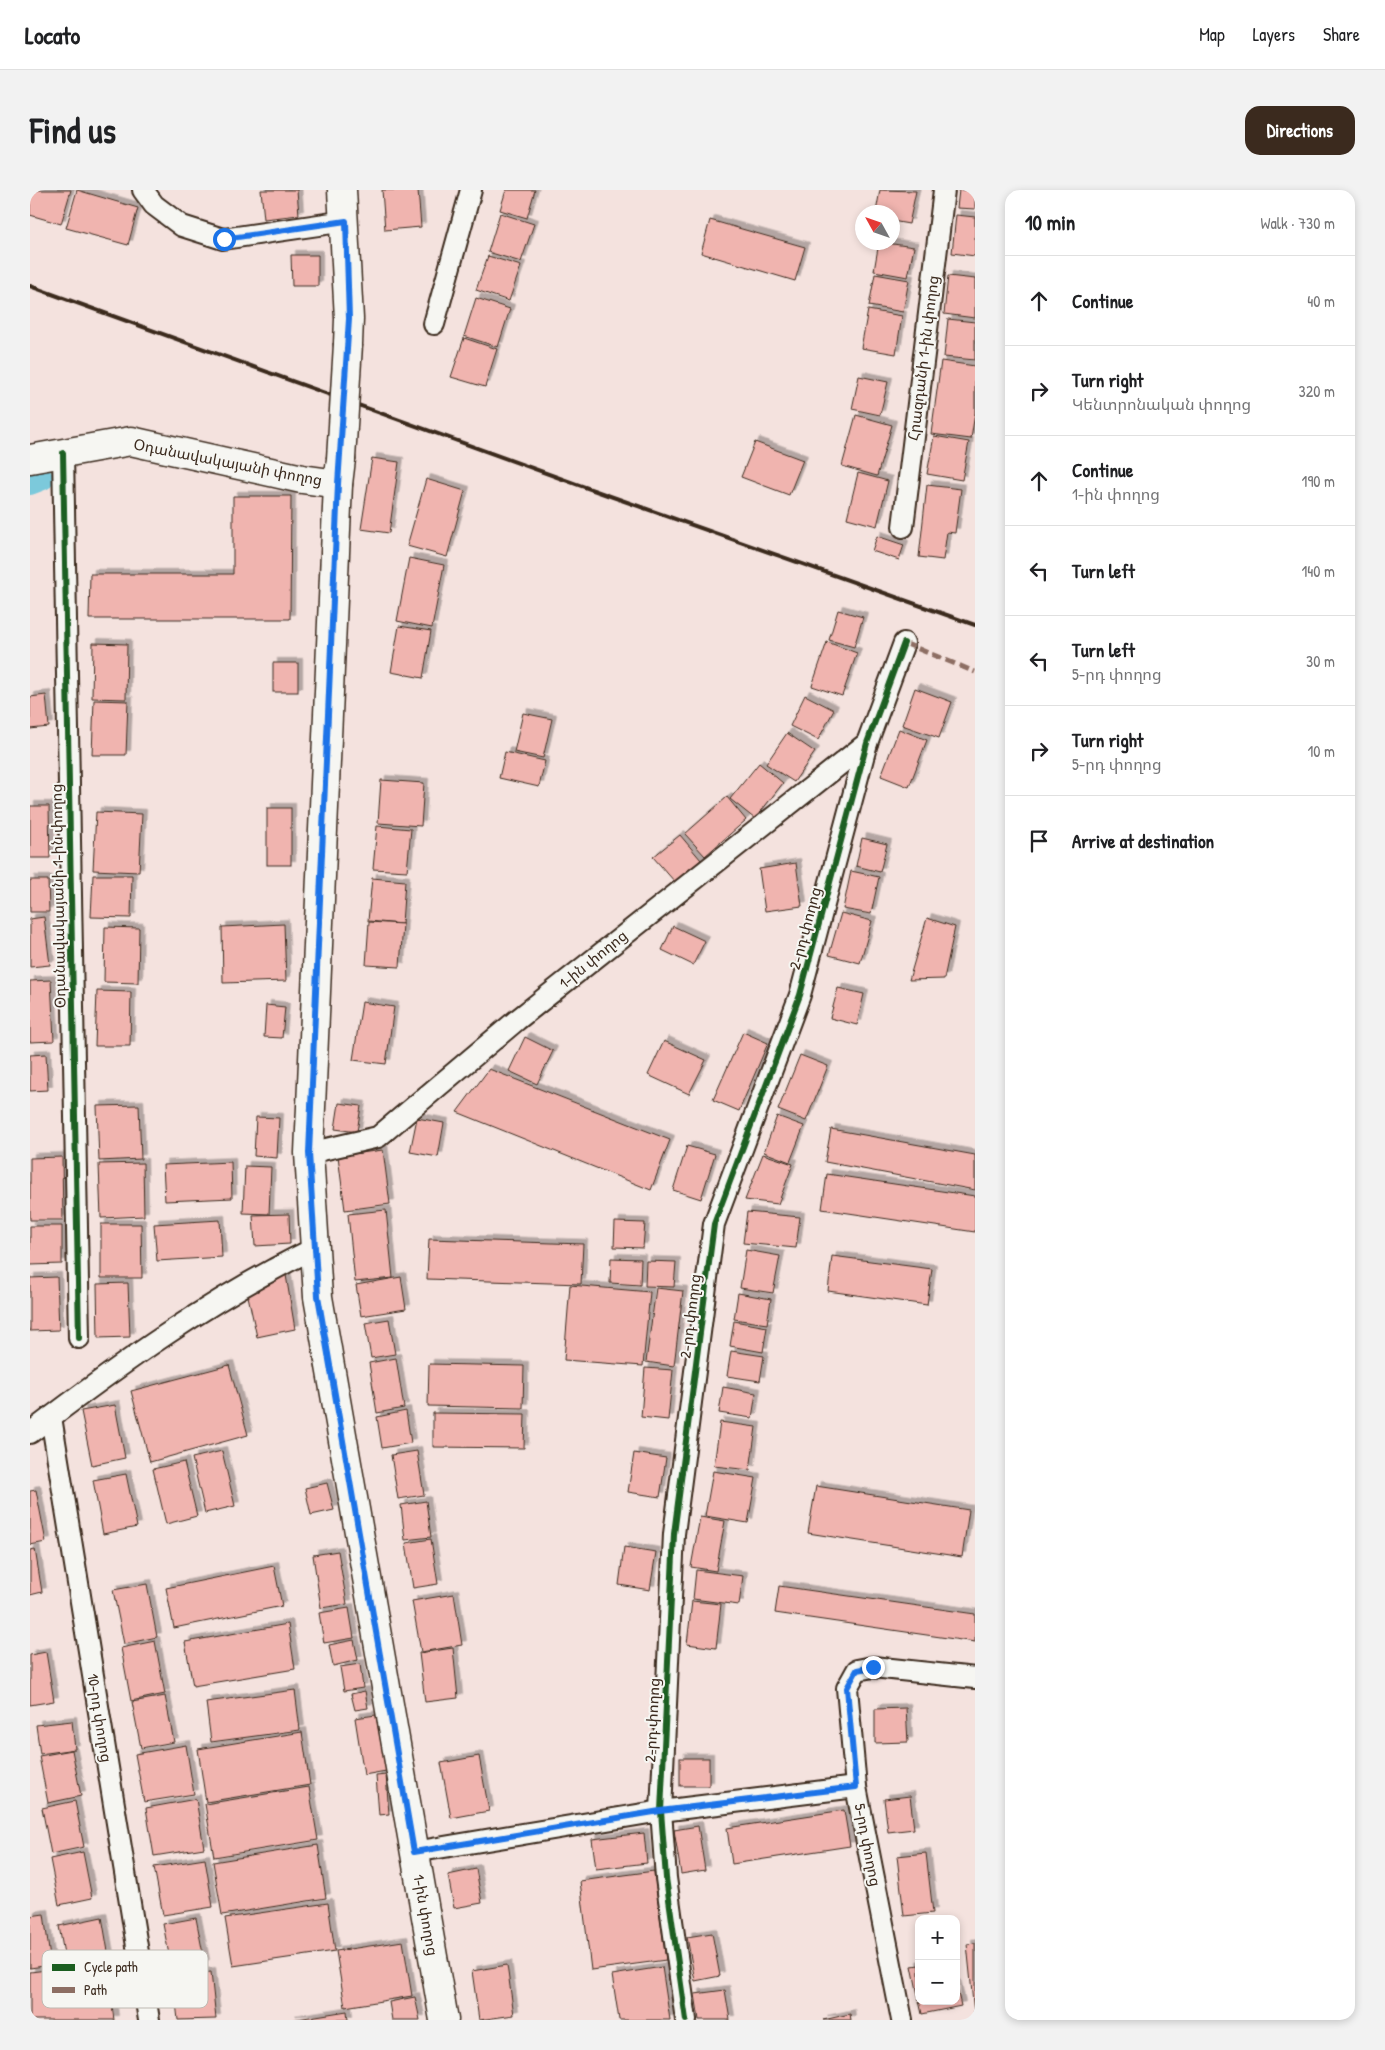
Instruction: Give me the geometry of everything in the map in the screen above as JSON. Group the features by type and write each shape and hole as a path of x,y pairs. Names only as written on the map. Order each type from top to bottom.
{"main road":[{"name":"1-ին փողոց","path":"342,190 346,221 349,319 340,471 309,1153 313,1249 320,1306 444,2020"},
{"name":"Օդանավակայանի փողոց","path":"30,459 131,441 302,478 340,471"}],"street":[{"path":"143,190 154,205 182,226 224,239 346,221"},
{"path":"434,324 471,190"},
{"name":"Հրազդանի 1-ին փողոց","path":"902,527 944,190"},
{"name":"Օդանավակայանի 1-ին փողոց","path":"63,453 79,1338"},
{"name":"2-րդ փողոց","path":"686,2020 666,1878 660,1811 674,1534 714,1224 800,995 867,742 904,643"},
{"name":"1-ին փողոց","path":"309,1153 378,1137 518,1020 867,742"},
{"path":"30,1432 93,1385 219,1301 269,1270 313,1249"},
{"name":"10-րդ փողոց","path":"51,1417 138,1950"},
{"name":"5-րդ փողոց","path":"902,2020 856,1787 847,1688 857,1670 873,1667 975,1678"},
{"path":"414,1852 660,1811 856,1787"}],"building":[{"path":"30,190 71,190 61,224 30,215"},
{"path":"77,190 138,208 128,245 66,228"},
{"path":"261,190 297,190 299,215 264,219"},
{"path":"382,190 418,190 421,227 385,230"},
{"path":"506,190 535,190 527,218 500,210"},
{"path":"880,190 916,191 909,224 900,222 900,205 877,205"},
{"path":"959,190 975,190 975,209 957,208"},
{"path":"500,213 534,224 521,262 488,252"},
{"path":"956,215 975,217 975,256 952,253"},
{"path":"710,220 805,247 795,281 701,253"},
{"path":"900,245 914,247 908,277 874,271 878,250 900,250"},
{"path":"291,255 318,255 318,286 292,286"},
{"path":"488,256 521,266 509,301 476,290"},
{"path":"875,274 909,280 903,312 869,306"},
{"path":"948,276 975,279 975,318 944,314"},
{"path":"476,298 510,309 498,347 464,336"},
{"path":"868,310 902,316 896,354 861,348"},
{"path":"948,319 975,322 975,360 944,357"},
{"path":"464,338 497,349 485,387 451,377"},
{"path":"941,361 975,366 975,413 971,439 931,434"},
{"path":"859,376 888,382 880,415 852,409"},
{"path":"856,415 892,425 877,476 842,466"},
{"path":"934,436 969,442 962,480 927,474"},
{"path":"755,442 803,460 789,495 741,477"},
{"path":"372,458 399,462 389,533 361,529"},
{"path":"858,473 888,481 877,526 847,518"},
{"path":"426,479 465,491 447,557 407,546"},
{"path":"927,485 961,489 955,533 947,532 943,560 919,557"},
{"path":"233,496 291,496 290,619 89,619 90,574 233,574"},
{"path":"877,536 904,545 899,560 872,551"},
{"path":"409,558 444,565 432,628 397,621"},
{"path":"838,610 863,617 854,647 829,640"},
{"path":"399,626 431,631 423,678 391,672"},
{"path":"827,642 857,653 842,696 812,686"},
{"path":"93,643 127,644 126,699 92,698"},
{"path":"273,663 298,663 298,692 273,692"},
{"path":"915,688 952,702 939,738 902,725"},
{"path":"46,695 49,727 30,729 30,697"},
{"path":"805,695 834,710 818,740 790,726"},
{"path":"94,700 128,701 126,755 92,755"},
{"path":"523,713 552,719 543,758 514,752"},
{"path":"899,729 927,740 909,787 881,776"},
{"path":"787,733 815,752 794,782 766,764"},
{"path":"505,752 545,761 539,787 499,778"},
{"path":"759,763 783,783 755,819 730,799"},
{"path":"381,780 424,783 421,826 378,823"},
{"path":"727,797 746,820 705,856 685,834"},
{"path":"30,806 49,806 50,858 30,858"},
{"path":"267,808 291,808 291,865 267,865"},
{"path":"96,812 142,814 139,872 93,870"},
{"path":"377,826 411,829 407,871 373,869"},
{"path":"680,835 701,860 675,882 653,857"},
{"path":"862,838 887,844 880,872 856,866"},
{"path":"796,863 802,906 765,911 759,869"},
{"path":"851,871 879,877 871,914 843,909"},
{"path":"93,875 132,875 131,918 91,917"},
{"path":"372,878 405,881 402,924 368,921"},
{"path":"30,880 48,880 49,912 30,912"},
{"path":"841,913 872,921 860,963 829,955"},
{"path":"44,917 50,965 30,967 30,919"},
{"path":"927,918 955,927 944,979 909,980"},
{"path":"369,922 403,924 400,967 366,965"},
{"path":"284,924 286,981 223,983 222,927"},
{"path":"673,926 705,941 693,965 662,950"},
{"path":"105,927 139,928 138,983 104,982"},
{"path":"51,980 54,1041 30,1042 30,981"},
{"path":"838,988 864,994 857,1025 830,1018"},
{"path":"97,991 131,992 130,1046 95,1046"},
{"path":"362,1002 394,1007 386,1064 353,1060"},
{"path":"266,1005 285,1007 282,1038 264,1037"},
{"path":"743,1032 768,1043 739,1111 713,1100"},
{"path":"525,1037 553,1051 537,1084 509,1071"},
{"path":"664,1041 706,1060 689,1094 648,1075"},
{"path":"46,1054 48,1090 30,1091 30,1055"},
{"path":"800,1055 828,1066 806,1121 778,1110"},
{"path":"489,1069 670,1140 651,1190 457,1112"},
{"path":"339,1103 361,1106 357,1132 335,1129"},
{"path":"139,1105 141,1159 99,1161 97,1106"},
{"path":"777,1116 804,1126 790,1162 764,1152"},
{"path":"256,1117 279,1118 277,1158 254,1156"},
{"path":"417,1118 444,1123 438,1157 410,1152"},
{"path":"831,1129 975,1155 975,1190 825,1162"},
{"path":"687,1146 715,1154 701,1199 673,1190"},
{"path":"383,1150 390,1204 345,1210 338,1156"},
{"path":"763,1154 793,1164 778,1204 745,1200"},
{"path":"62,1157 63,1220 30,1220 30,1158"},
{"path":"231,1162 232,1198 165,1201 163,1165"},
{"path":"143,1163 144,1216 101,1218 99,1164"},
{"path":"245,1166 271,1167 269,1214 243,1213"},
{"path":"827,1174 975,1196 975,1232 822,1209"},
{"path":"386,1210 393,1278 355,1282 348,1214"},
{"path":"747,1212 800,1217 796,1248 743,1243"},
{"path":"289,1214 290,1244 255,1246 253,1215"},
{"path":"220,1220 222,1257 157,1261 154,1224"},
{"path":"615,1222 645,1223 643,1248 614,1247"},
{"path":"101,1224 141,1224 142,1278 101,1278"},
{"path":"30,1226 62,1226 62,1264 30,1265"},
{"path":"429,1239 583,1244 581,1284 427,1279"},
{"path":"746,1250 780,1256 773,1293 740,1288"},
{"path":"832,1256 932,1269 927,1305 828,1291"},
{"path":"611,1258 641,1259 640,1285 610,1283"},
{"path":"646,1261 676,1262 674,1287 645,1286"},
{"path":"286,1275 295,1329 257,1337 248,1296"},
{"path":"57,1277 59,1330 30,1331 30,1278"},
{"path":"401,1277 406,1309 361,1316 356,1285"},
{"path":"128,1283 130,1337 98,1338 97,1284"},
{"path":"570,1285 650,1292 643,1366 564,1360"},
{"path":"656,1288 683,1291 674,1366 646,1362"},
{"path":"738,1293 771,1299 767,1324 734,1319"},
{"path":"389,1319 395,1354 371,1358 365,1323"},
{"path":"734,1321 767,1327 763,1352 730,1346"},
{"path":"731,1351 764,1356 760,1381 727,1376"},
{"path":"396,1358 404,1408 377,1413 369,1363"},
{"path":"429,1364 524,1366 523,1408 428,1406"},
{"path":"229,1365 248,1435 150,1462 131,1391"},
{"path":"645,1368 673,1370 668,1420 641,1417"},
{"path":"723,1387 756,1393 752,1418 719,1413"},
{"path":"115,1405 125,1458 92,1465 81,1411"},
{"path":"406,1411 411,1443 382,1448 377,1417"},
{"path":"433,1413 525,1414 524,1448 433,1447"},
{"path":"720,1422 756,1427 750,1470 714,1466"},
{"path":"222,1451 235,1506 205,1513 192,1458"},
{"path":"417,1451 424,1495 398,1499 391,1455"},
{"path":"634,1453 666,1458 660,1497 628,1492"},
{"path":"184,1462 197,1516 166,1524 153,1469"},
{"path":"713,1471 756,1478 748,1523 705,1516"},
{"path":"126,1474 137,1527 103,1534 93,1480"},
{"path":"327,1483 334,1510 311,1515 305,1488"},
{"path":"816,1486 969,1510 962,1557 808,1533"},
{"path":"36,1490 46,1542 30,1545 30,1491"},
{"path":"426,1501 431,1537 405,1540 401,1505"},
{"path":"700,1517 725,1521 716,1571 691,1567"},
{"path":"431,1539 438,1584 413,1588 406,1543"},
{"path":"624,1547 656,1552 650,1590 619,1585"},
{"path":"35,1549 42,1592 30,1595 30,1550"},
{"path":"338,1551 347,1604 321,1608 313,1555"},
{"path":"274,1566 282,1606 174,1628 166,1588"},
{"path":"696,1570 743,1576 739,1605 693,1599"},
{"path":"147,1584 157,1637 124,1644 113,1590"},
{"path":"779,1586 975,1614 975,1642 775,1613"},
{"path":"454,1594 462,1645 421,1652 412,1601"},
{"path":"692,1601 721,1604 716,1648 687,1644"},
{"path":"349,1608 354,1638 324,1643 319,1613"},
{"path":"288,1624 295,1669 193,1686 185,1642"},
{"path":"354,1640 358,1660 333,1666 329,1645"},
{"path":"155,1641 165,1694 131,1701 121,1648"},
{"path":"453,1648 458,1698 425,1702 419,1653"},
{"path":"46,1652 54,1701 30,1705 30,1655"},
{"path":"360,1664 363,1688 344,1691 340,1667"},
{"path":"295,1690 300,1730 211,1742 206,1702"},
{"path":"365,1691 368,1708 355,1710 351,1694"},
{"path":"165,1696 174,1742 141,1748 132,1702"},
{"path":"906,1708 908,1742 875,1743 875,1709"},
{"path":"376,1715 386,1771 364,1775 355,1718"},
{"path":"72,1721 75,1749 40,1754 36,1725"},
{"path":"302,1732 310,1785 206,1802 198,1749"},
{"path":"186,1745 194,1794 144,1802 135,1754"},
{"path":"72,1750 81,1796 48,1803 39,1756"},
{"path":"479,1756 489,1811 451,1818 441,1763"},
{"path":"680,1758 709,1758 709,1786 680,1786"},
{"path":"386,1775 389,1814 379,1815 376,1776"},
{"path":"309,1787 318,1840 214,1857 205,1804"},
{"path":"910,1796 914,1829 888,1832 884,1799"},
{"path":"196,1799 204,1848 154,1856 146,1808"},
{"path":"75,1801 84,1847 51,1854 42,1808"},
{"path":"844,1810 850,1846 732,1864 727,1828"},
{"path":"698,1826 705,1870 681,1874 674,1830"},
{"path":"644,1833 647,1863 596,1869 592,1839"},
{"path":"318,1845 326,1898 222,1915 213,1862"},
{"path":"83,1852 92,1898 59,1905 50,1859"},
{"path":"926,1853 933,1913 904,1916 897,1856"},
{"path":"205,1859 213,1907 163,1915 154,1867"},
{"path":"476,1869 482,1903 454,1908 448,1875"},
{"path":"654,1871 666,1960 591,1970 580,1881"},
{"path":"328,1903 335,1951 233,1966 225,1918"},
{"path":"44,1914 49,1950 42,1950 42,1966 30,1968 30,1916"},
{"path":"102,1917 108,1950 63,1950 59,1926"},
{"path":"196,1918 202,1950 168,1950 163,1924"},
{"path":"712,1933 720,1976 695,1981 687,1937"},
{"path":"403,1941 412,1996 345,2007 336,1951"},
{"path":"975,1943 975,2013 974,2013 967,1944"},
{"path":"507,1965 514,2015 479,2020 472,1971"},
{"path":"912,1966 915,1966 915,1981"},
{"path":"662,1967 670,2020 619,2020 612,1975"},
{"path":"42,1971 42,2008 112,2008 114,2020 30,2020 30,1972"},
{"path":"208,1972 211,1972 216,2019 178,2020 177,2008 208,2008"},
{"path":"725,1990 730,2020 699,2020 695,1994"},
{"path":"415,1997 420,2020 392,2020 389,2002"},
{"path":"960,2002 961,2006 922,2014 920,2005 960,2005"},
{"path":"347,2011 348,2020 291,2020"},
{"path":"850,2014 851,2020 823,2020"}],"waterway":[{"path":"30,484 43,479"}],"railway":[{"path":"30,286 579,485 975,625"}],"marked path":[{"path":"904,643 975,672"}],"cycle path":[{"path":"63,453 79,1338"},
{"path":"686,2020 666,1878 661,1811 674,1534 714,1224 800,995 867,743 904,643"}],"route":[{"path":"224,239 346,221 349,319 338,484 309,1153 312,1171 313,1249 318,1296 414,1852 660,1811 856,1787 847,1688 857,1670 873,1667"}]}
